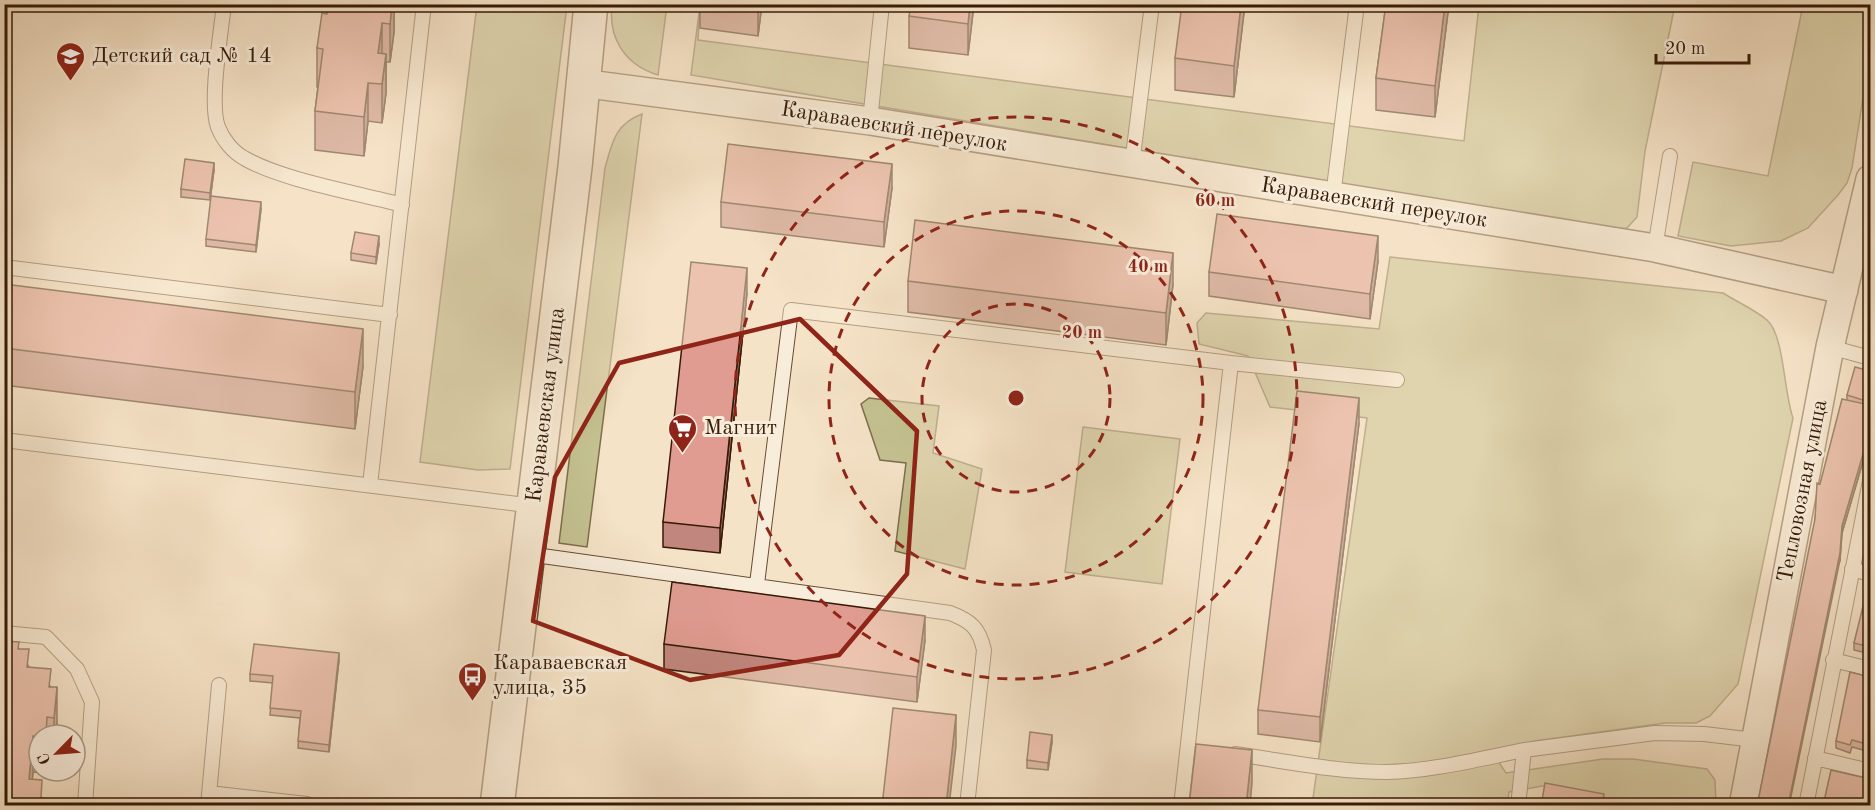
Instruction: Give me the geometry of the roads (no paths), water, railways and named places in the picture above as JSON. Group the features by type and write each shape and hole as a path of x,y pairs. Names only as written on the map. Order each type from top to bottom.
{"street":[{"name":"Караваевская улица","path":"497,806 575,167 581,83 591,4"},
{"name":"Караваевский переулок","path":"581,83 870,121 1655,248 1844,290"},
{"name":"Тепловозная улица","path":"1743,806 1830,347 1870,179"}],"lane":[{"path":"224,4 215,100 217,126 228,146 244,159 286,175 402,205"},
{"path":"370,485 424,4"},
{"path":"870,121 882,4"},
{"path":"1132,164 1152,4"},
{"path":"1333,196 1357,4"},
{"path":"1655,248 1670,156"},
{"path":"4,267 390,315"},
{"path":"757,584 791,310 1231,363 1397,380"},
{"path":"1830,347 1870,358"},
{"path":"1180,806 1193,749 1231,363"},
{"path":"4,440 534,506"},
{"path":"1806,806 1870,481"},
{"path":"528,554 757,584 950,613 967,620 980,632 984,650 967,806"},
{"path":"1852,569 1870,574"},
{"path":"4,633 46,637 77,669 92,702 85,806"},
{"path":"1833,660 1870,669"},
{"path":"219,686 208,799 307,804"},
{"path":"1222,753 1349,770 1388,772 1467,762 1524,750 1655,733 1704,734 1755,740"},
{"path":"1518,806 1524,750"},
{"path":"1815,759 1870,771"}],"place":[{"name":"Детский сад № 14","path":"71,82"},
{"name":"Магнит","path":"683,454"},
{"name":"Караваевская улица, 35","path":"472,702"}]}
